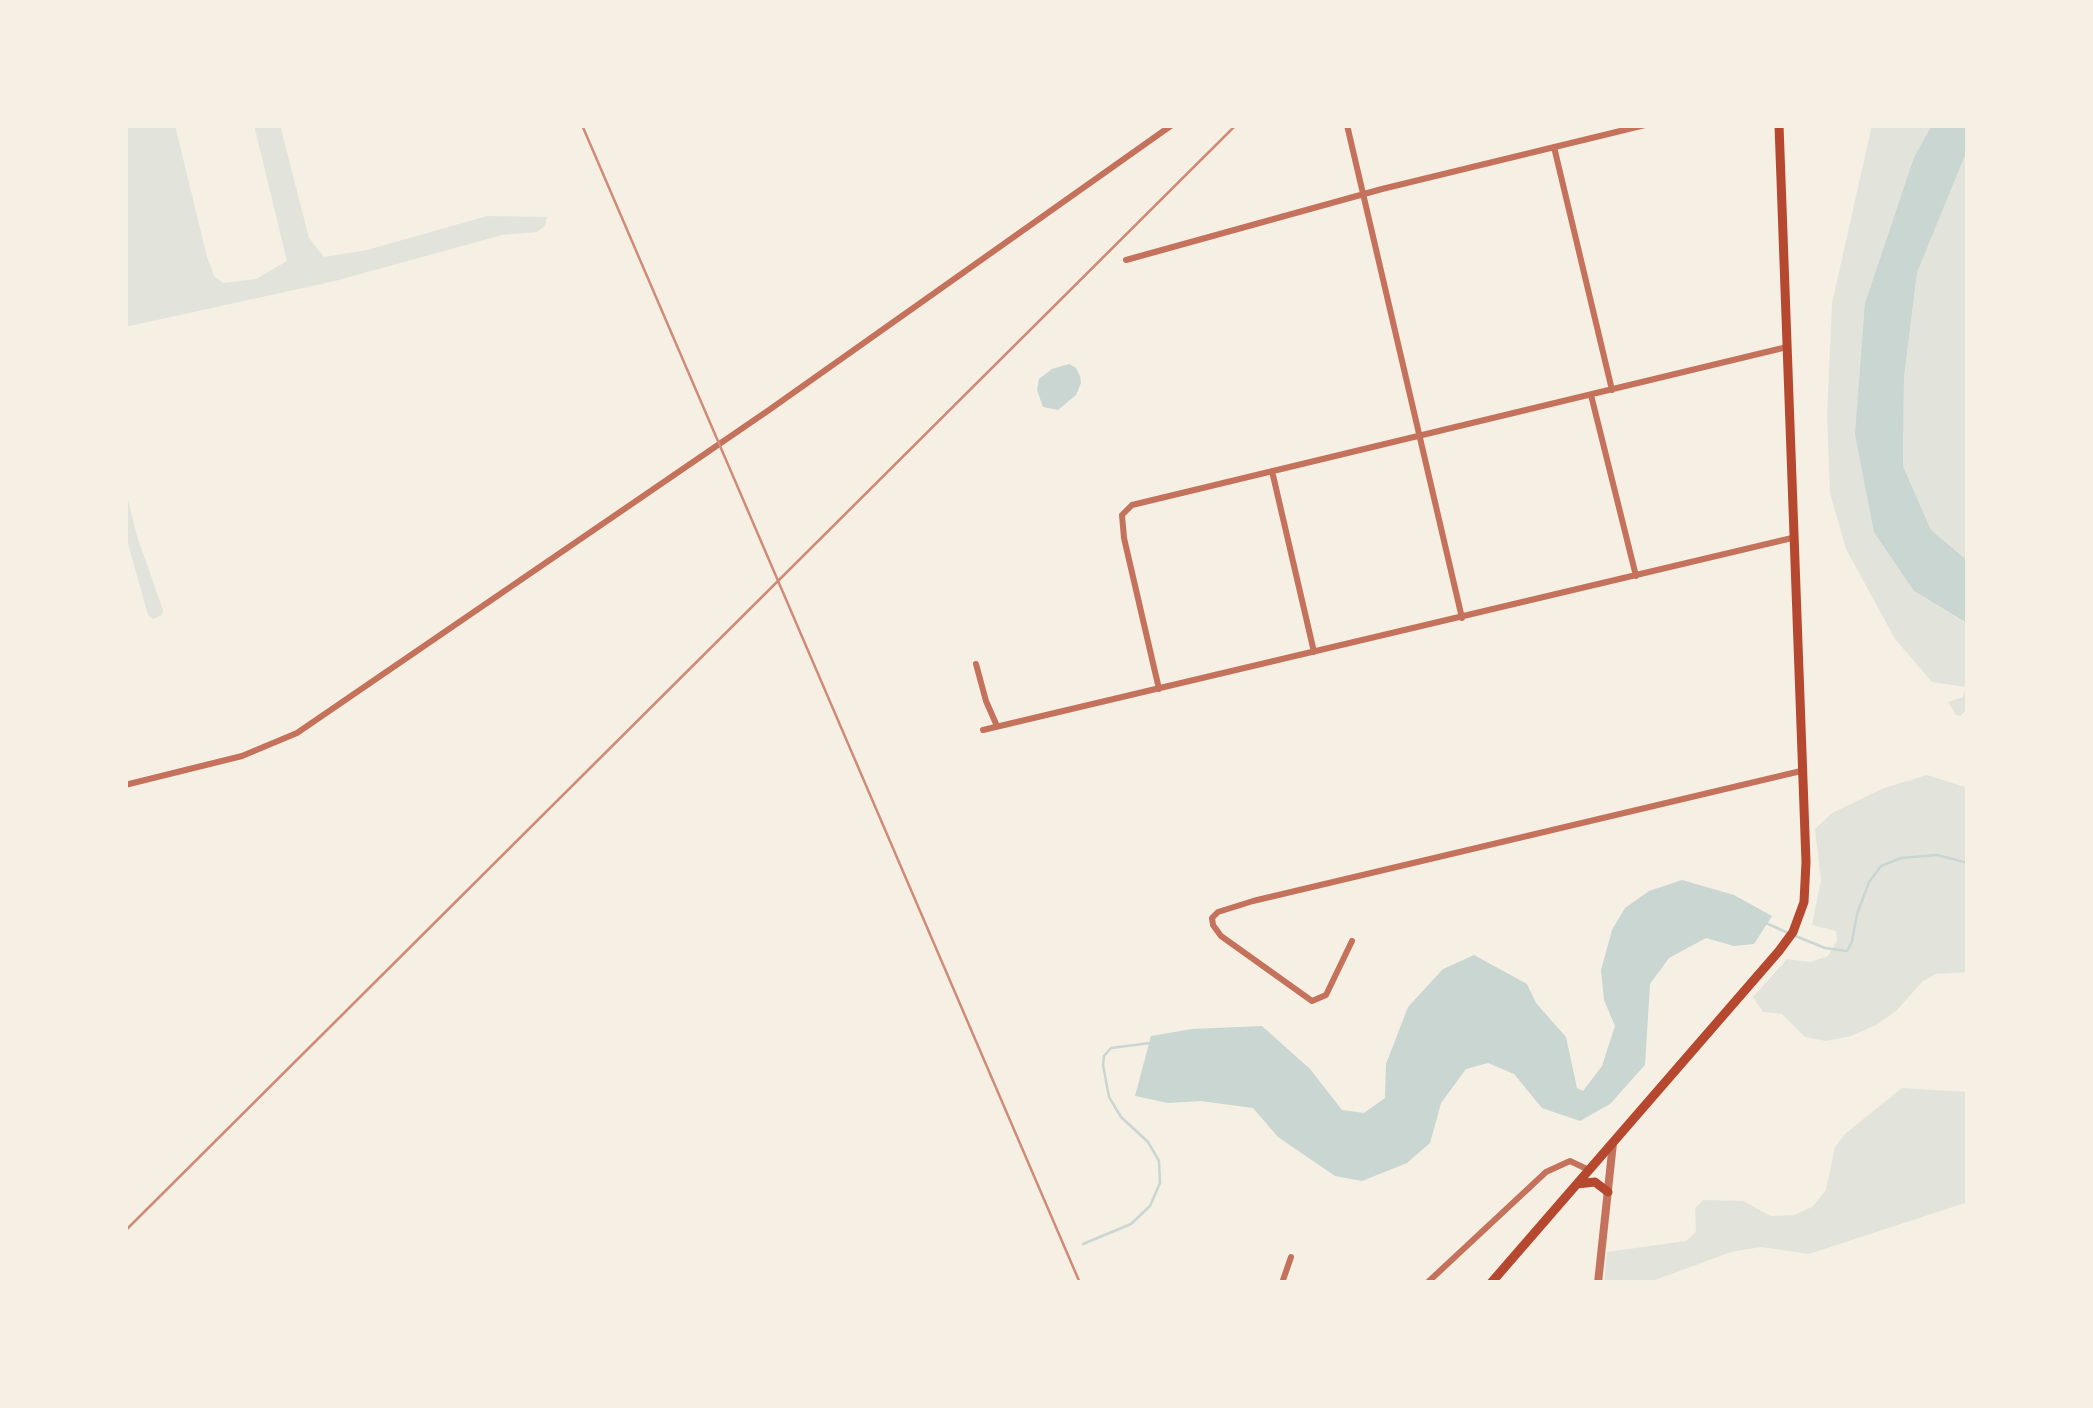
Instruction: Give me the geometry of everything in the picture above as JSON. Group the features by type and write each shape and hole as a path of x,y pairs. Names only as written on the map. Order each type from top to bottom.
{"main road":[{"path":"1490,1283 1779,952 1801,916 1806,888 1780,125"},
{"path":"1577,1184 1595,1182 1608,1192"}],"street":[{"path":"125,784 242,756 297,733 786,398 1172,125"},
{"path":"1347,125 1462,618"},
{"path":"1126,260 1364,194 1645,125"},
{"path":"1554,147 1612,390"},
{"path":"1159,689 1124,538 1124,511 1132,505 1787,347"},
{"path":"1592,395 1636,576"},
{"path":"1272,472 1314,652"},
{"path":"983,730 1792,538"},
{"path":"976,664 997,726"},
{"path":"1352,940 1326,994 1312,1001 1222,936 1212,918 1218,912 1254,901 1800,771"},
{"path":"1598,1283 1614,1143"},
{"path":"1428,1283 1546,1172 1570,1162 1589,1170"},
{"path":"1282,1283 1292,1256"}],"shaded area":[{"path":"125,125 175,125 207,257 214,276 223,283 256,279 287,261 254,125 280,125 309,238 324,257 367,250 487,216 547,217 545,226 537,232 502,235 335,281 125,327"},
{"path":"1872,125 1932,125 1914,157 1865,303 1914,591 1968,625 1968,709 1960,716 1948,702 1963,697 1966,687 1932,682 1895,639 1846,549 1830,493 1827,415 1832,303"},
{"path":"1932,125 1968,125 1968,148 1917,273 1904,378 1903,466 1931,530 1968,561 1968,624 1914,591 1874,532 1855,434 1865,303 1914,157"},
{"path":"1968,148 1968,561 1931,530 1903,466 1904,378 1917,273"},
{"path":"1069,364 1080,376 1076,395 1058,410 1043,407 1037,390 1039,379 1052,369"},
{"path":"125,488 163,610 162,615 153,619 148,615 125,533"},
{"path":"1927,775 1968,788 1968,972 1936,974 1923,981 1896,1011 1851,1036 1826,1041 1805,1037 1782,1014 1763,1012 1753,997 1787,959 1810,962 1828,956 1837,941 1836,931 1812,925 1821,880 1815,829 1832,813 1884,788"},
{"path":"1682,880 1734,895 1772,916 1754,944 1734,946 1706,938 1669,958 1650,984 1645,1065 1610,1104 1580,1121 1542,1108 1514,1074 1488,1063 1466,1069 1441,1103 1430,1143 1407,1163 1362,1181 1335,1176 1278,1137 1253,1108 1201,1101 1168,1103 1135,1096 1151,1036 1192,1029 1262,1026 1310,1069 1342,1110 1364,1113 1385,1098 1386,1064 1408,1007 1443,969 1474,955 1527,984 1536,1003 1566,1037 1577,1088 1583,1091 1602,1066 1615,1026 1604,1000 1601,970 1612,930 1625,908 1649,891"},
{"path":"1902,1088 1968,1092 1968,1202 1809,1254 1761,1247 1731,1252 1647,1283 1604,1283 1607,1252 1686,1241 1696,1232 1695,1208 1703,1200 1743,1201 1771,1216 1794,1215 1812,1207 1826,1190 1835,1147 1845,1134"}],"waterway":[{"path":"1793,935 1825,948 1847,951 1869,882 1881,866 1901,858 1937,855 1968,863"},
{"path":"1766,923 1786,932"},
{"path":"1083,1244 1131,1224 1150,1206 1160,1183 1159,1161 1148,1142 1121,1117 1109,1097 1103,1065 1111,1048 1150,1043"}],"railway":[{"path":"582,125 1080,1283"},
{"path":"125,1231 1236,125"}]}
